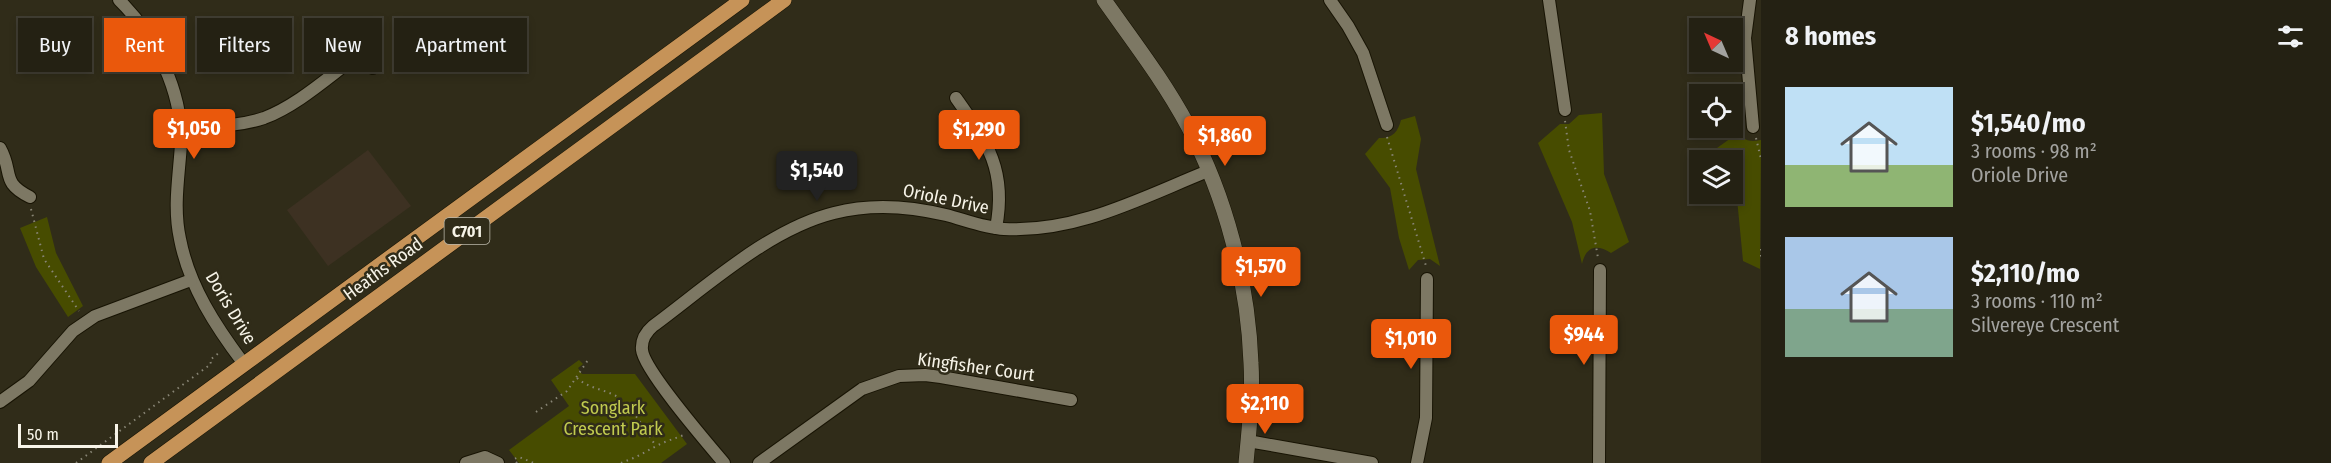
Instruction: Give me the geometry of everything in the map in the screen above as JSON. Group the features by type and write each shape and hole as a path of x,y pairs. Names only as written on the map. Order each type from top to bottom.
{"main road":[{"name":"Heaths Road","path":"109,463 742,0"},
{"name":"Heaths Road","path":"151,463 784,0"},
{"path":"244,364 255,387"}],"street":[{"name":"Doris Drive","path":"119,0 144,28 157,50 169,81 181,128 176,197 180,238 191,280 229,345 244,364"},
{"path":"1104,0 1173,99 1208,171 1227,224 1242,286 1251,362 1246,463"},
{"path":"1330,0 1363,53 1387,125"},
{"path":"1549,0 1565,110"},
{"path":"1750,0 1745,38 1753,127"},
{"path":"181,128 246,123 265,118 335,72"},
{"path":"956,98 986,141 996,164 1000,191 996,228"},
{"path":"0,148 7,164 4,183 28,197"},
{"name":"Oriole Drive","path":"724,463 648,365 643,355 642,341 653,326 770,240 816,218 869,207 909,207 996,228 1047,228 1077,222 1208,171"},
{"path":"1599,463 1600,270"},
{"path":"1417,463 1426,418 1427,279"},
{"path":"0,402 29,381 73,331 87,322 119,306 191,280"},
{"name":"Kingfisher Court","path":"759,463 862,389 899,376 941,377 1071,400"},
{"path":"1248,441 1372,463"},
{"path":"466,463 485,457 498,463"}],"path":[{"path":"1565,110 1569,150 1590,212 1600,270"},
{"path":"1387,125 1387,142 1425,259 1427,279"},
{"path":"1753,127 1761,159"},
{"path":"28,197 44,259 87,322"},
{"path":"1761,249 1761,260"},
{"path":"76,463 211,363 210,360 229,345"},
{"path":"537,412 563,395 588,360"},
{"path":"577,378 582,383 623,401 656,446"},
{"path":"621,463 697,430"},
{"path":"517,463 514,459 519,456 534,463"}],"shaded area":[{"path":"368,150 411,206 328,266 287,210"}],"green space":[{"path":"1602,113 1604,174 1629,242 1611,253 1601,248 1593,248 1586,253 1582,264 1572,222 1538,143 1560,124 1569,124 1579,115"},
{"path":"1415,116 1421,139 1416,169 1440,266 1430,259 1418,260 1409,270 1399,238 1390,188 1365,154 1379,138 1394,134 1401,120"},
{"path":"1731,138 1761,140 1760,269 1743,261 1738,204 1743,204 1743,150 1718,150 1717,148"},
{"path":"47,217 56,253 83,306 68,317 36,267 20,228"},
{"name":"Songlark Crescent Park","path":"579,360 583,364 578,368 582,374 635,374 687,444 661,463 519,463 509,450 569,406 551,380"}]}
